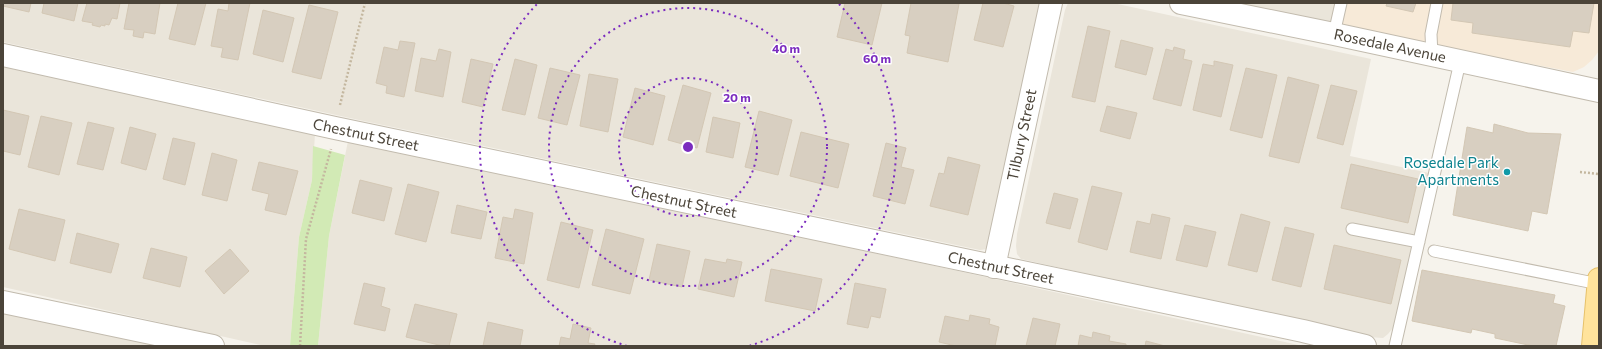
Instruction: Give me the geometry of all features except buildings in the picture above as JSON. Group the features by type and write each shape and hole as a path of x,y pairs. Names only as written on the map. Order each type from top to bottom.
{"main road":[{"path":"1593,346 1599,279"}],"street":[{"name":"Tilbury Street","path":"994,267 1051,3"},
{"name":"Rosedale Avenue","path":"1181,3 1599,91"},
{"name":"Chestnut Street","path":"3,54 335,128 1303,331 1365,346"},
{"path":"3,302 213,346"}],"lane":[{"path":"1334,34 1341,3"},
{"path":"1432,56 1431,34 1437,3"},
{"path":"1395,346 1460,62"},
{"path":"1352,229 1419,242"},
{"path":"1434,251 1599,284"}],"path":[{"path":"338,110 365,3"},
{"path":"300,346 306,239 332,146"},
{"path":"1580,172 1599,174"}],"shaded area":[{"path":"3,3 1045,3 987,249 980,250 359,120 3,42"},
{"path":"1068,3 1113,3 1371,59 1350,156 1429,173 1393,328 1388,334 1383,338 1369,337 1021,259 1017,254 1017,234 1065,10"},
{"path":"1232,3 1338,3 1334,24"},
{"path":"1338,3 1599,3 1599,51 1584,67 1573,72 1334,24"},
{"path":"3,67 315,134 312,180 299,237 290,346 265,346 3,287"},
{"path":"348,141 700,215 1303,346 318,346 329,236"},
{"path":"3,311 164,346 3,346"}],"green space":[{"path":"313,146 345,155 329,236 318,346 290,346 299,237 312,180"}],"place":[{"name":"Rosedale Park Apartments","path":"1507,172"}]}
